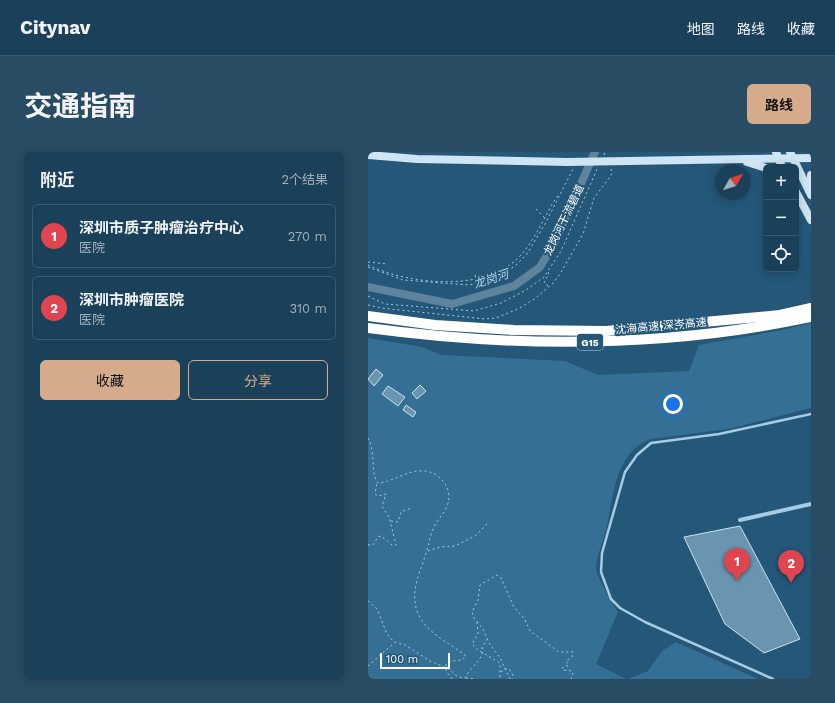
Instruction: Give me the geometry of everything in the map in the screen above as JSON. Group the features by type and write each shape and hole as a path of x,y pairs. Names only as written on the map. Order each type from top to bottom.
{"highway":[{"name":"沈海高速 深岑高速","path":"368,316 435,325 514,330 606,332 780,315 811,308"},
{"name":"沈海高速 深岑高速","path":"368,328 432,337 514,342 616,343 700,335 783,323 811,317"}],"main road":[{"path":"368,155 417,159 571,164 736,160 777,155 791,155 811,158"},
{"path":"791,155 811,195"},
{"path":"736,160 763,167"},
{"path":"811,175 811,195"},
{"path":"799,198 811,220"}],"street":[{"path":"740,520 811,504"}],"lane":[{"path":"773,679 645,622 620,608 611,599 601,572 602,553 625,472 637,455 651,443 719,434 811,414"}],"path":[{"path":"602,159 605,152"},
{"path":"368,305 414,312 490,319 518,309 536,298 560,274 583,234 594,198 612,174 611,162"},
{"name":"龙岗河干流碧道","path":"368,267 403,280 469,286 492,280 516,266 527,254 560,195 571,164"},
{"name":"龙岗河干流碧道","path":"368,296 386,304 474,311 501,303 526,290 544,277 561,251 599,166"},
{"path":"368,265 394,274 413,278 442,281 476,280 496,272 516,259 527,247 544,217 558,195 560,195"},
{"path":"536,209 544,217"},
{"path":"368,262 387,264"},
{"path":"547,271 550,273 544,283 548,286"},
{"path":"475,276 476,280"},
{"path":"368,438 372,446 374,478 377,482 375,494 378,496 386,494 382,506 390,521 396,545 392,545 381,536 378,537 373,544 368,545"},
{"path":"377,482 408,473 424,471 437,474 445,483 448,493 447,506 432,530 427,551 418,574 415,588 415,601 418,613 424,623 466,657 462,660 448,662 445,667 446,672 452,679"},
{"path":"390,521 398,522 403,511 411,508"},
{"path":"427,551 440,547 455,546 465,539 475,536 487,524"},
{"path":"500,679 500,663 478,650 472,644 478,634 472,610 478,600 480,585 494,575 499,576 514,607 524,618 530,631 559,652 573,652 572,657 566,661 569,665 562,668 563,670 572,671 573,673 571,679"},
{"path":"368,601 377,609 387,634 394,642 405,645 430,661 445,667 458,677 476,679"},
{"path":"476,622 483,629 487,639 500,658 511,679"},
{"path":"465,678 471,666 480,659 483,652 482,647 487,639"},
{"path":"368,666 394,642"},
{"path":"500,679 500,673 507,669 512,673 511,679"}],"shaded area":[{"path":"811,323 811,408 728,429 651,439 639,445 629,454 623,465 614,490 606,530 596,565 597,573 602,584 618,612 596,664 626,679 368,679 368,338 422,347 441,355 565,361 598,375 689,371 699,345 782,330"},
{"path":"676,642 758,679 628,679 648,671 662,651"}],"building":[{"path":"376,369 383,375 374,386 368,379"},
{"path":"420,385 426,391 417,399 412,393"},
{"path":"388,386 405,397 398,406 382,394"},
{"path":"406,405 416,412 413,417 403,410"},
{"path":"740,526 800,639 764,653 725,624 684,537"}],"waterway":[{"name":"龙岗河","path":"368,287 452,304 514,286 540,267 555,242 595,152"}],"place":[{"name":"深圳市质子肿瘤治疗中心","path":"737,581"},
{"name":"深圳市肿瘤医院","path":"791,583"}]}
